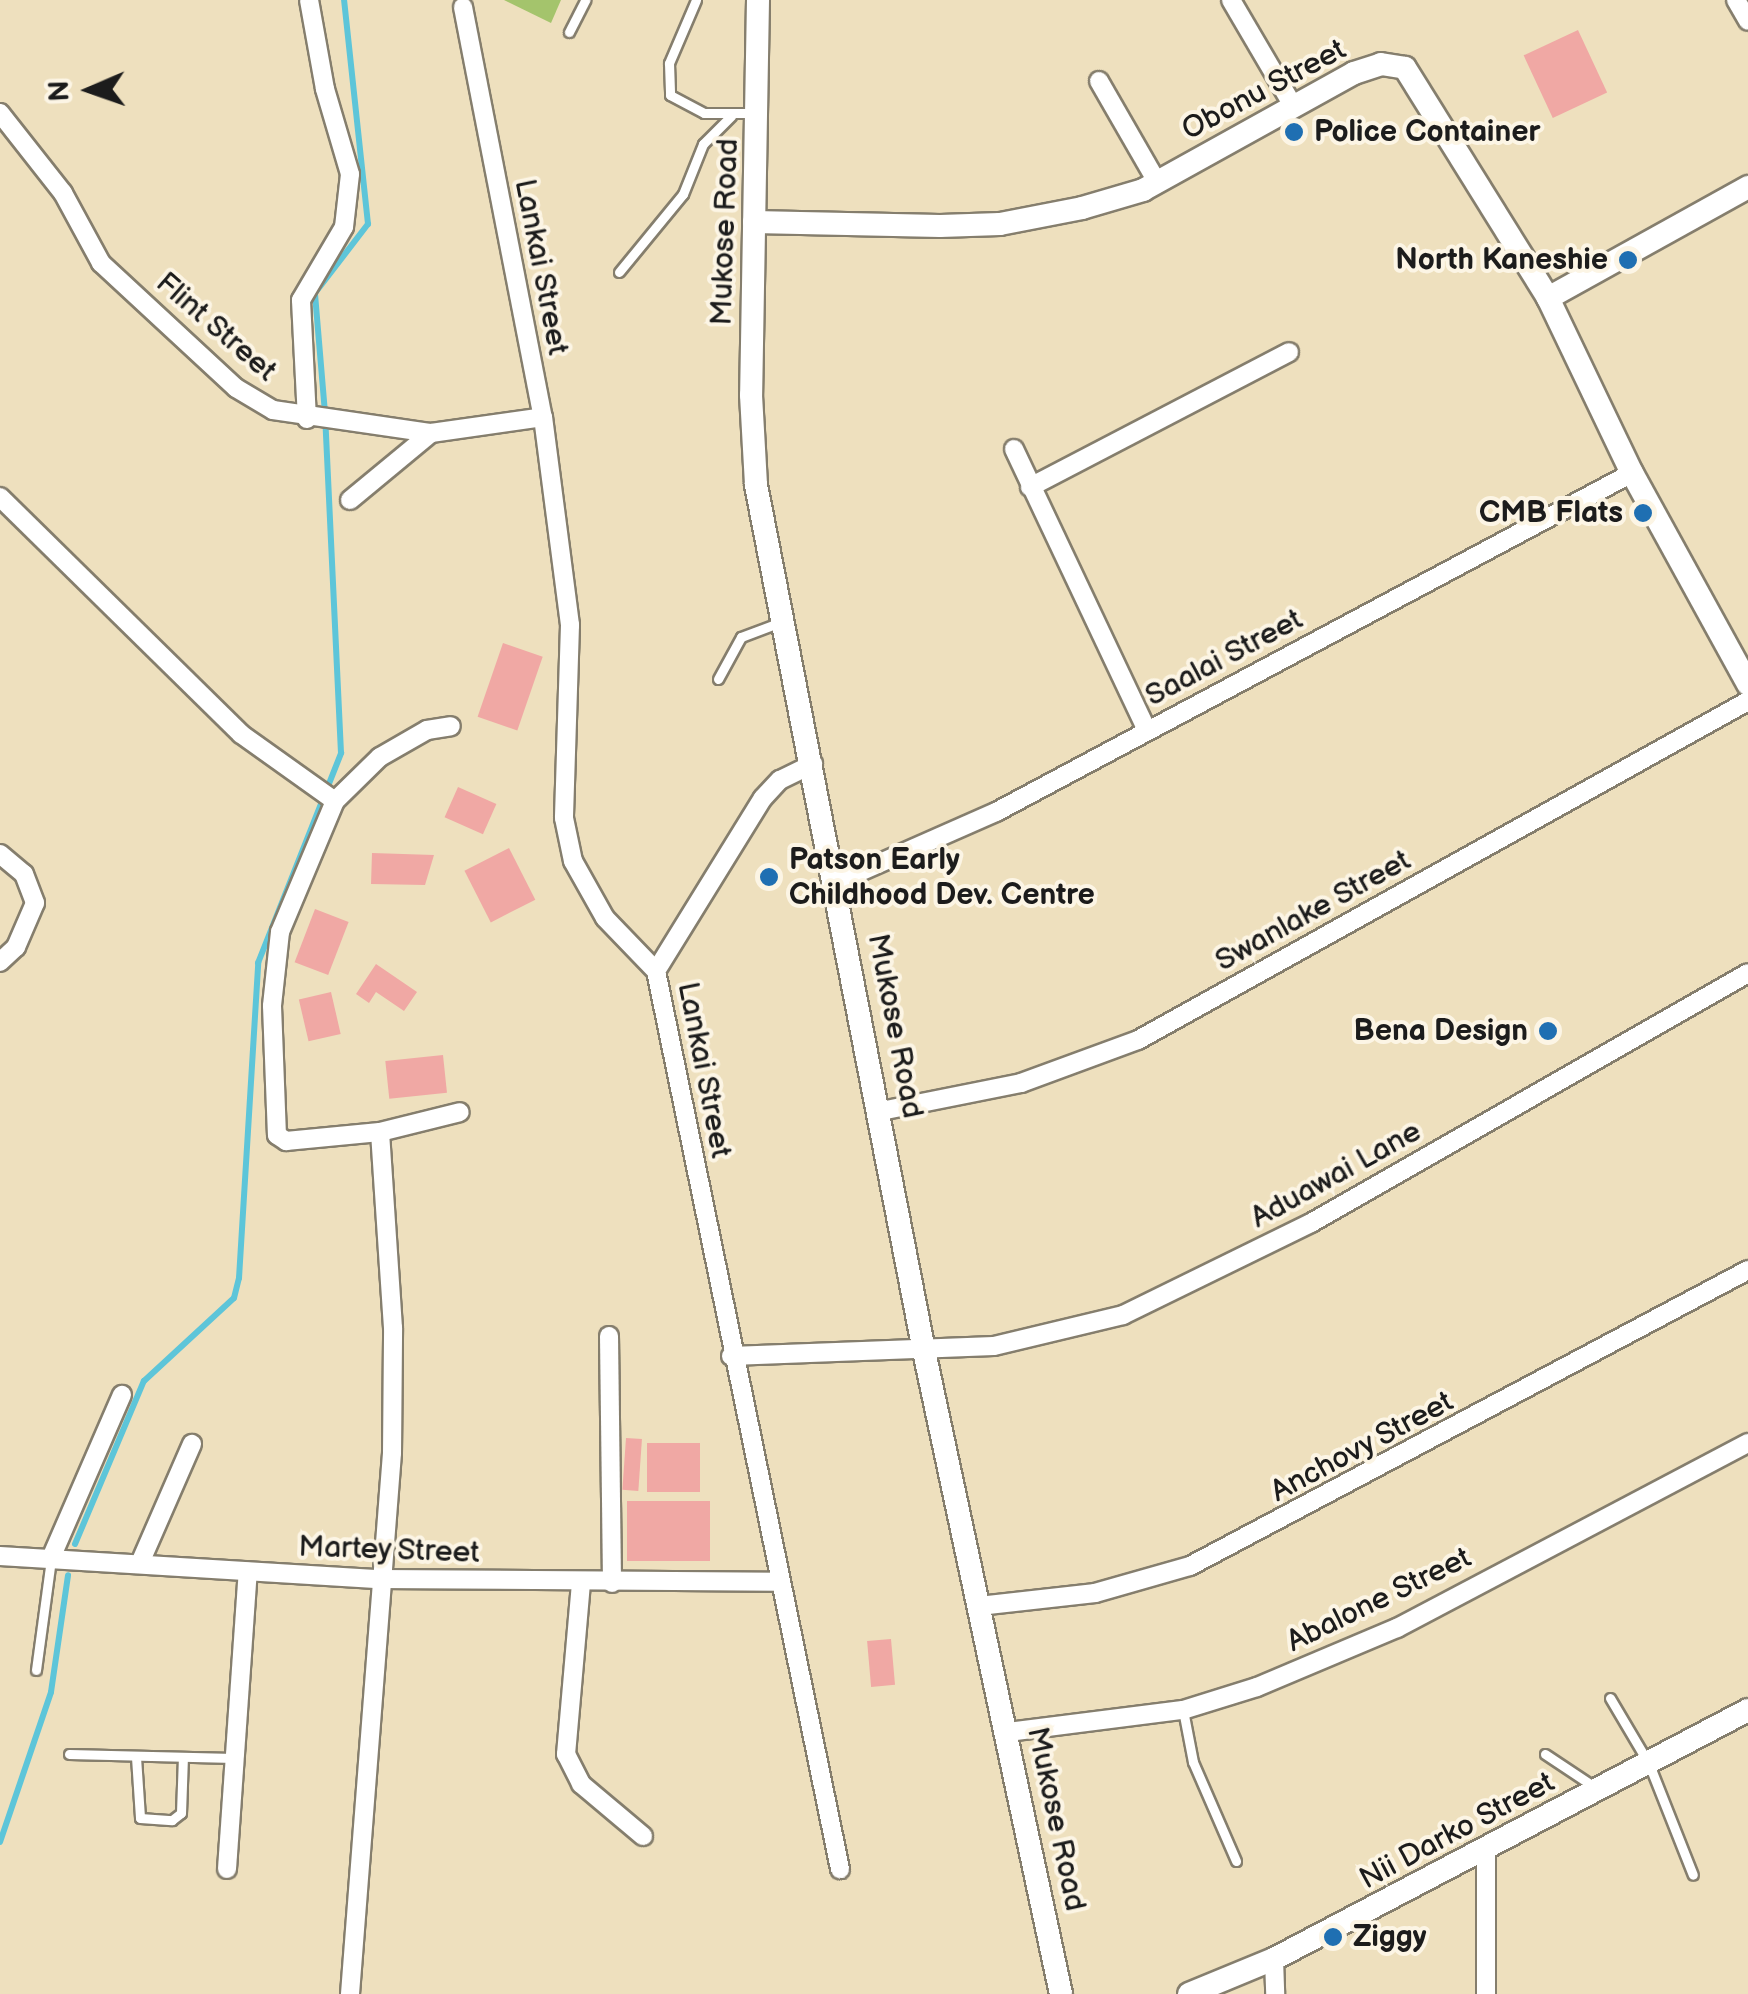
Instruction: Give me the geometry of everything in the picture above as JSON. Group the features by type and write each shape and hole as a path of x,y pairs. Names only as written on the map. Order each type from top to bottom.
{"street":[{"path":"307,419 301,300 344,227 350,174 324,89 309,0"},
{"name":"Mukose Road","path":"758,0 753,445 924,1352 1061,1994"},
{"path":"1231,0 1292,104"},
{"path":"1736,0 1748,22"},
{"name":"Lankai Street","path":"463,7 543,418 570,625 564,818 573,860 605,918 656,971 777,1582 840,1869"},
{"name":"Obonu Street","path":"754,222 845,229 1000,224 1120,200 1292,104 1366,68 1405,68 1548,298 1632,473 1748,684"},
{"path":"1098,80 1157,182"},
{"name":"Flint Street","path":"0,113 63,193 101,263 236,388 273,410 307,419 430,433 543,418"},
{"path":"1548,298 1748,187"},
{"path":"1030,486 1288,352"},
{"path":"350,500 430,433"},
{"path":"1014,448 1147,730"},
{"name":"Saalai Street","path":"837,882 996,812 1632,473"},
{"path":"0,497 241,734 332,798"},
{"name":"Swanlake Street","path":"881,1112 1021,1083 1138,1040 1748,701"},
{"path":"451,726 427,730 380,757 332,798 280,932 272,1006 276,1134 286,1140 380,1132 460,1112"},
{"path":"656,971 763,798 780,780 813,764"},
{"path":"0,854 24,874 35,903 16,947 0,962"},
{"name":"Aduawai Lane","path":"731,1356 924,1352 1034,1340 1123,1314 1311,1223 1748,973"},
{"path":"350,1994 378,1579 392,1453 392,1346 380,1132"},
{"name":"Anchovy Street","path":"979,1606 1095,1592 1190,1566 1748,1270"},
{"path":"609,1336 612,1583"},
{"path":"51,1558 122,1395"},
{"name":"Abalone Street","path":"1008,1732 1183,1710 1381,1636 1748,1443"},
{"path":"140,1562 192,1444"},
{"name":"Martey Street","path":"0,1556 378,1579 777,1582"},
{"path":"226,1870 248,1572"},
{"path":"581,1583 566,1754 581,1784 643,1836"},
{"name":"Nii Darko Street","path":"1190,1994 1274,1959 1748,1710"},
{"path":"1486,1851 1486,1994"},
{"path":"1274,1959 1275,1994"}],"lane":[{"path":"568,32 584,0"},
{"path":"696,0 669,63 670,95 704,114 758,112"},
{"path":"619,272 682,194 703,144 731,116"},
{"path":"718,679 741,637 784,622"},
{"path":"36,1670 51,1558"},
{"path":"1610,1698 1649,1764 1694,1876"},
{"path":"1183,1710 1193,1762 1236,1861"},
{"path":"69,1754 234,1758"},
{"path":"1545,1754 1598,1790"},
{"path":"136,1757 140,1818 172,1820 181,1813 182,1758"}],"green space":[{"path":"504,0 561,0 551,23"}],"building":[{"path":"1578,30 1607,93 1553,118 1524,55"},
{"path":"503,643 543,657 517,730 478,717"},
{"path":"458,787 496,804 483,834 445,817"},
{"path":"509,848 535,900 491,922 464,871"},
{"path":"372,853 434,855 425,885 371,884"},
{"path":"315,909 349,922 328,975 295,962"},
{"path":"376,964 417,992 404,1011 376,992 369,1003 356,994"},
{"path":"331,992 341,1034 309,1041 299,999"},
{"path":"443,1055 447,1093 389,1099 385,1061"},
{"path":"626,1438 642,1439 638,1491 622,1490"},
{"path":"647,1443 700,1443 700,1492 647,1492"},
{"path":"627,1501 710,1501 710,1561 627,1561"},
{"path":"891,1639 895,1685 871,1687 867,1641"}],"waterway":[{"path":"325,413 315,293 368,224 344,0"},
{"path":"75,1544 144,1381 234,1298 239,1278 258,963 341,753 326,429"},
{"path":"0,1842 51,1692 68,1575"}],"place":[{"name":"Police Container","path":"1294,132"},
{"name":"North Kaneshie","path":"1628,260"},
{"name":"CMB Flats","path":"1643,513"},
{"name":"Patson Early Childhood Dev. Centre","path":"769,877"},
{"name":"Bena Design","path":"1548,1031"},
{"name":"Ziggy","path":"1333,1937"}]}
